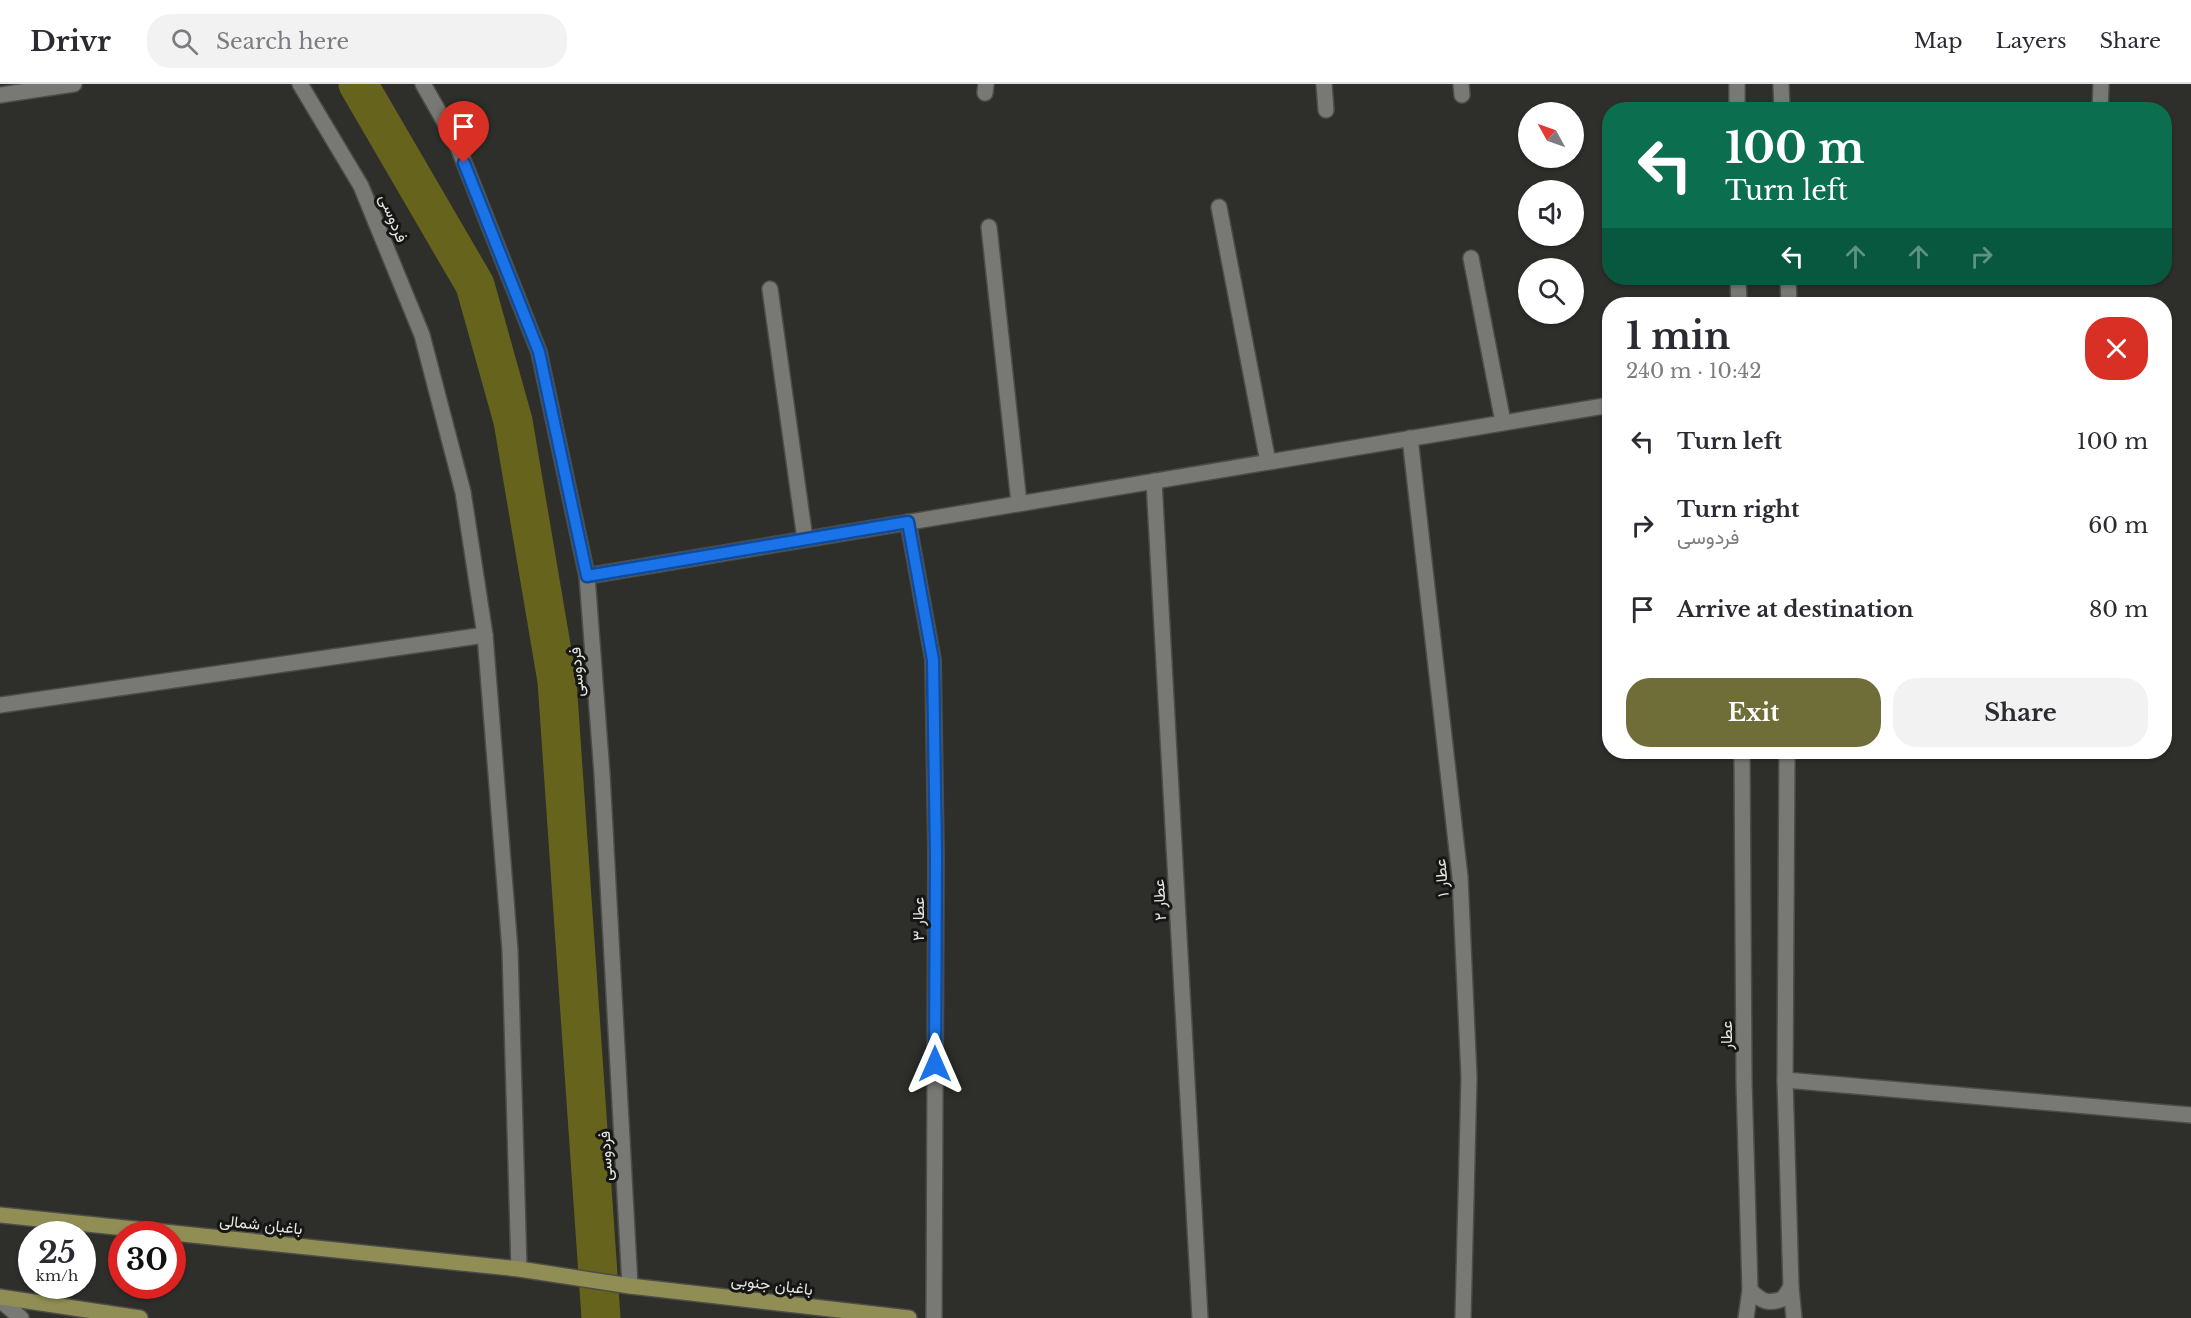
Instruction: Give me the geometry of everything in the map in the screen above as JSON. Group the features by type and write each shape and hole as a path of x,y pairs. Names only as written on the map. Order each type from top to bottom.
{"main road":[{"name":"باغبان شمالی","path":"0,1215 519,1269 630,1286"},
{"name":"باغبان جنوبی","path":"630,1286 909,1318"},
{"path":"0,1298 140,1318"}],"street":[{"path":"0,96 74,84"},
{"name":"فردوسی","path":"300,84 361,186 422,335 463,492 485,635 510,950 519,1269"},
{"name":"فردوسی","path":"423,84 456,142 539,352 587,576 603,786 630,1286"},
{"path":"1324,84 1326,110"},
{"path":"1737,84 1737,102"},
{"path":"1781,84 1782,102"},
{"path":"2101,102 2102,84"},
{"path":"1219,207 1268,462"},
{"path":"989,227 1019,503"},
{"path":"1471,258 1503,422"},
{"path":"770,290 805,539"},
{"path":"587,576 1602,406"},
{"name":"عطار ۱","path":"1410,438 1460,877 1469,1077 1463,1318"},
{"name":"عطار ۲","path":"1154,481 1200,1318"},
{"name":"عطار ۳","path":"908,522 933,660 936,856 934,1318"},
{"path":"0,705 485,635"},
{"name":"عطار","path":"1742,759 1744,1081 1750,1290 1746,1318"},
{"path":"1788,759 1785,1080 1791,1287 1794,1318"},
{"path":"1785,1080 2191,1115"},
{"path":"1750,1290 1759,1299 1770,1303 1783,1299 1791,1287"},
{"path":"0,1298 21,1318"}],"waterway":[{"path":"358,84 475,285 513,421 557,681 601,1318"}],"route":[{"path":"464,163 539,352 587,576 908,522 933,660 936,856 935,1064"}]}
